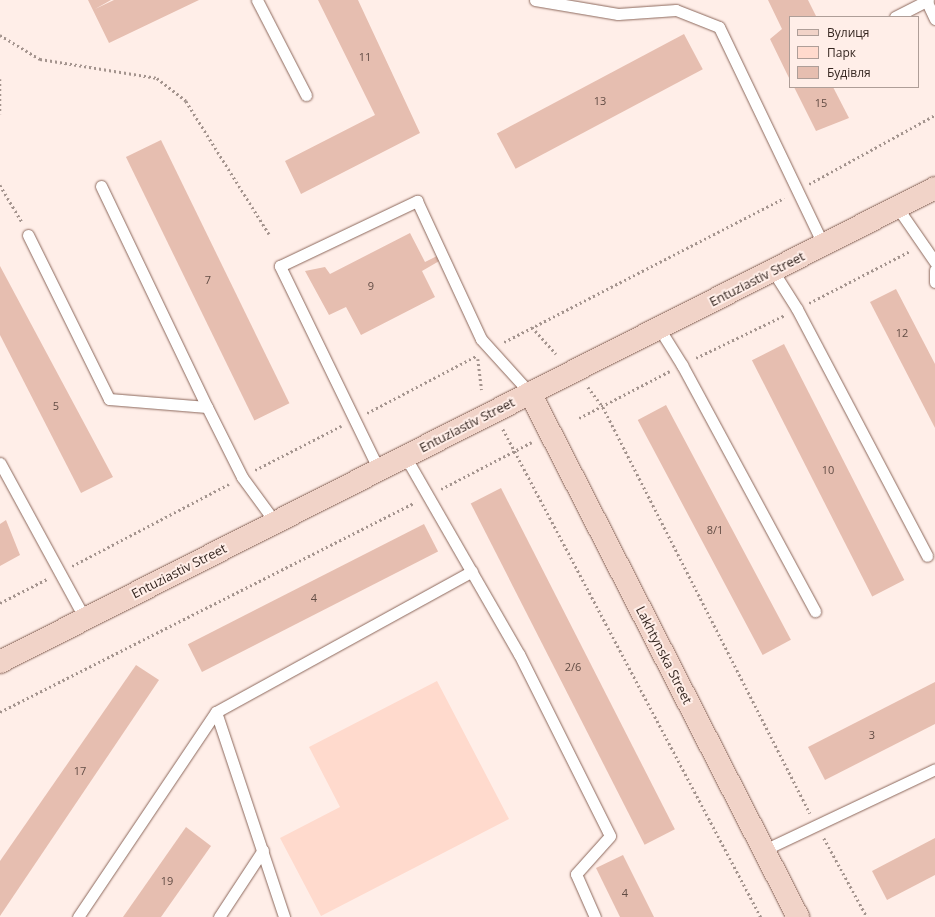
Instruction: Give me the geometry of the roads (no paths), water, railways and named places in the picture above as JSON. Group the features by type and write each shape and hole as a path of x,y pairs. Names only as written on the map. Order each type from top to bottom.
{"street":[{"name":"Entuziastiv Street","path":"0,662 935,188"},
{"name":"Lakhtynska Street","path":"530,393 798,917"}],"lane":[{"path":"257,0 306,95"},
{"path":"535,0 618,14 676,10 719,27 824,244"},
{"path":"897,16 927,0 935,19"},
{"path":"101,186 206,407 242,477 275,522"},
{"path":"379,470 352,420 280,266 417,201 481,339 530,393"},
{"path":"897,207 935,262"},
{"path":"28,234 109,399 206,407"},
{"path":"935,270 935,282"},
{"path":"772,271 797,309 927,556"},
{"path":"659,328 682,365 815,611"},
{"path":"405,456 519,654 610,836 576,874 595,917"},
{"path":"0,463 58,573 85,619"},
{"path":"78,917 216,712 472,572"},
{"path":"216,712 284,917"},
{"path":"764,850 935,769"},
{"path":"219,917 263,850"}]}
